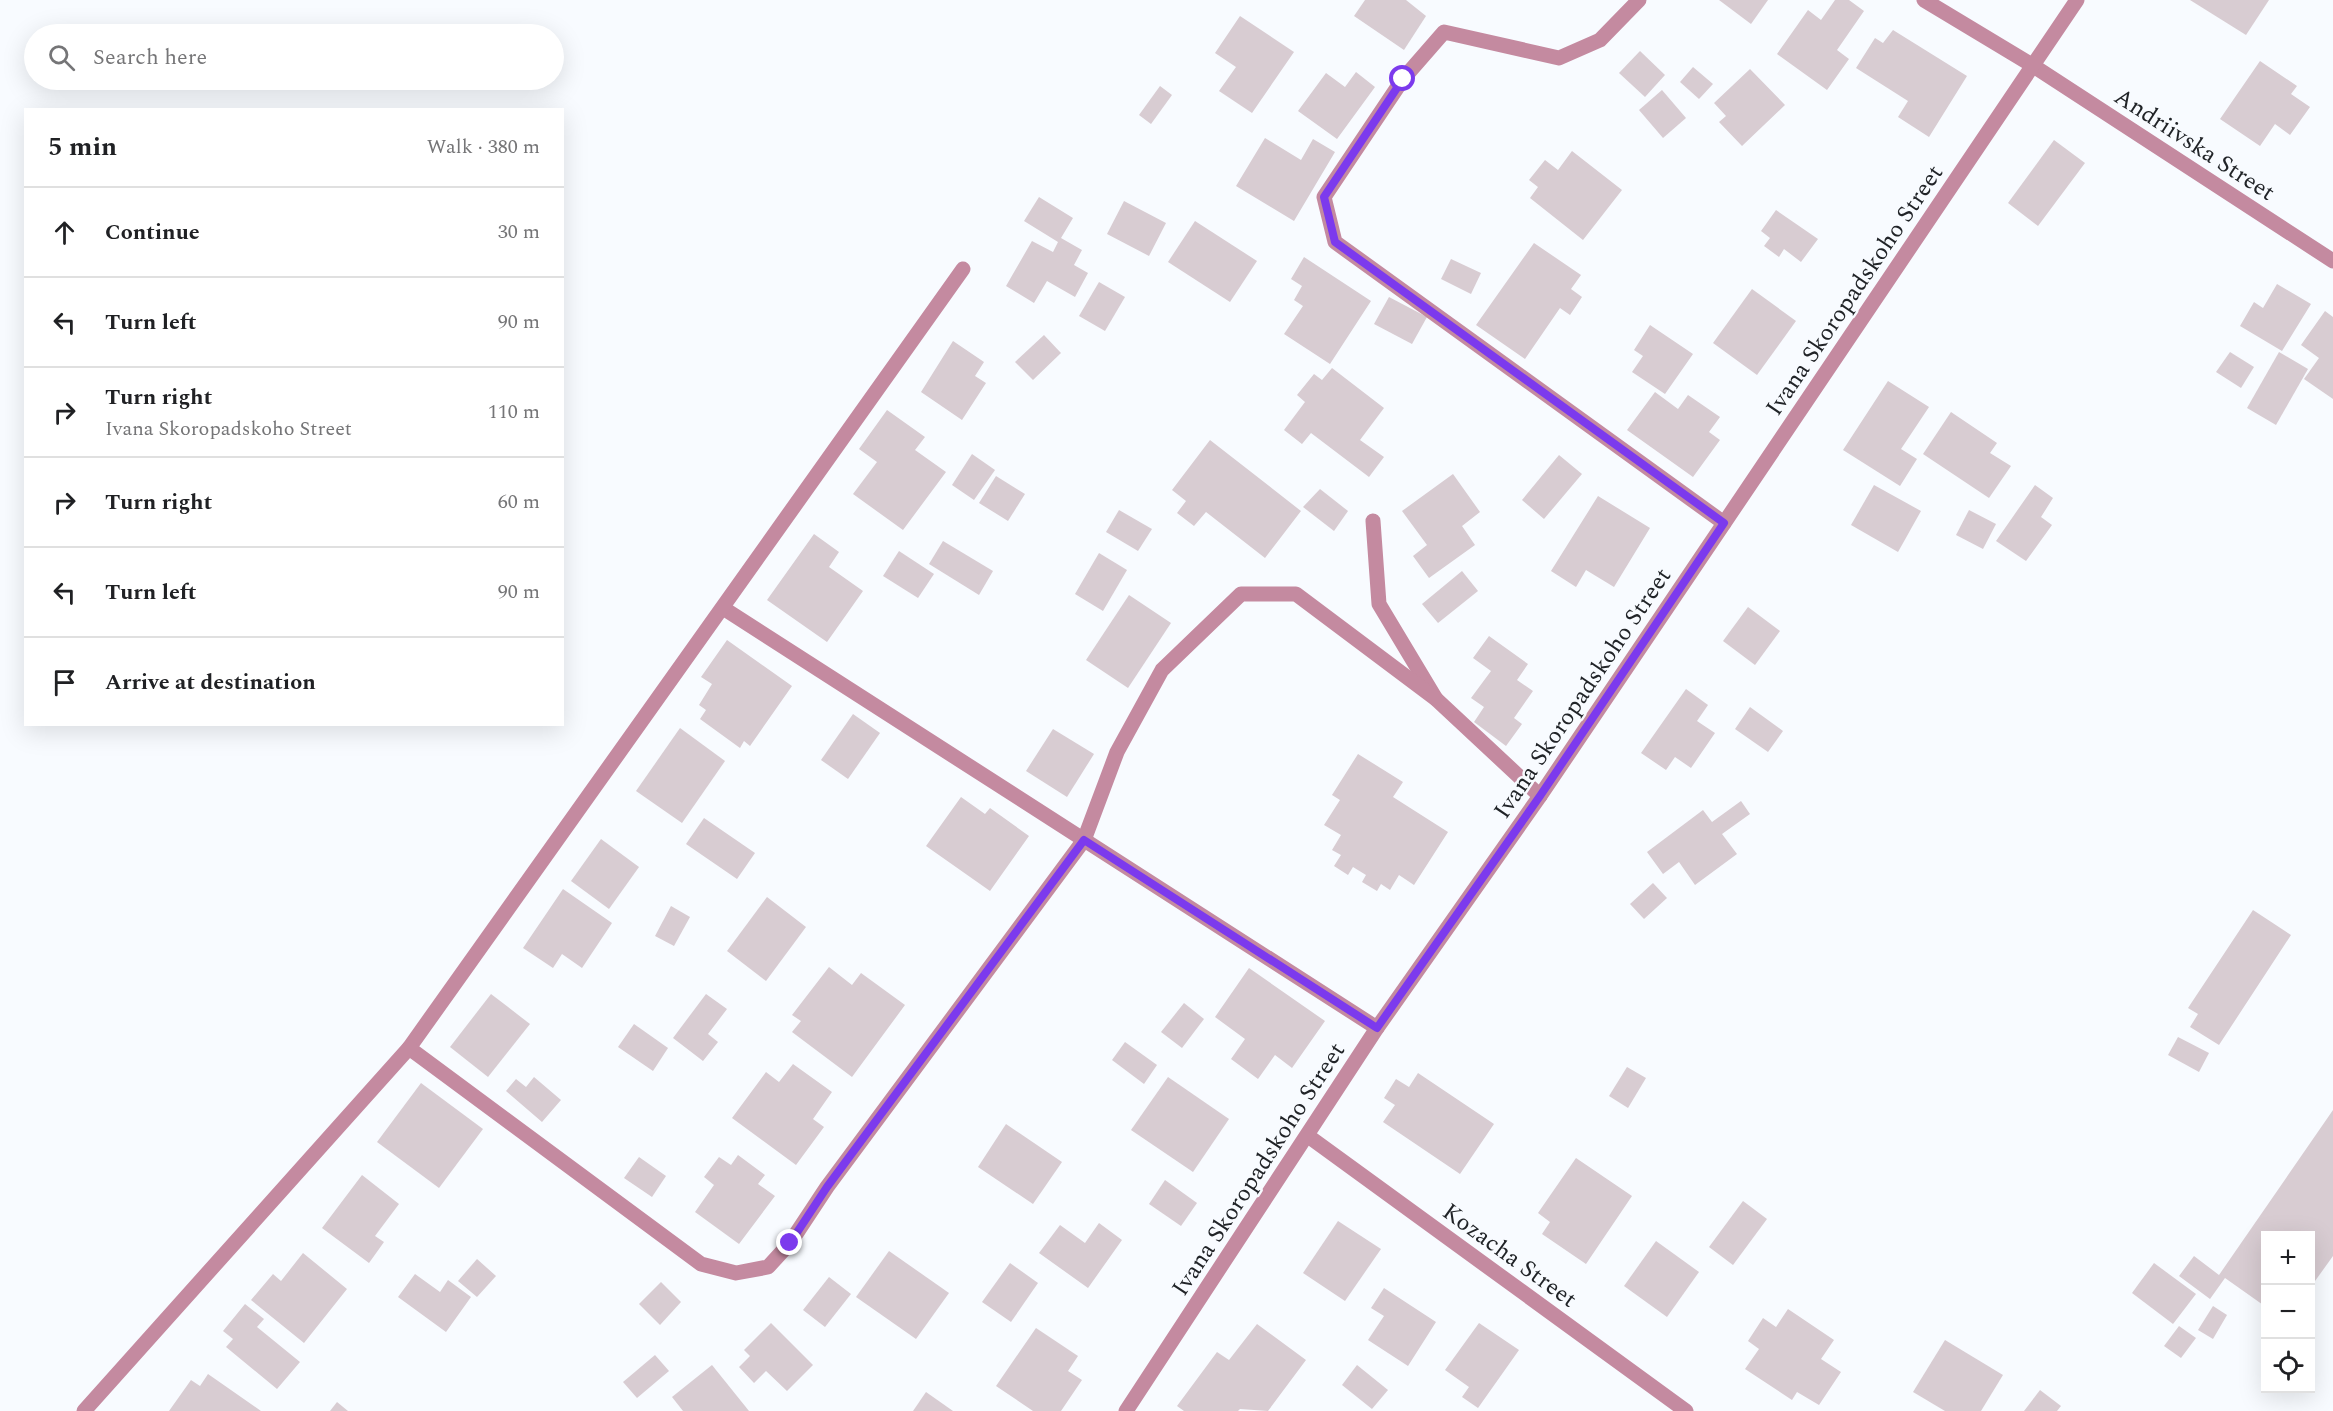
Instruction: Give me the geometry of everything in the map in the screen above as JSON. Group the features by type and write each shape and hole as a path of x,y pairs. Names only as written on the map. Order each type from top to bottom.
{"street":[{"path":"1639,0 1600,40 1559,58 1444,32 1403,79 1324,197 1335,242 1724,523"},
{"name":"Andriivska Street","path":"1924,0 2032,65 2333,261"},
{"name":"Ivana Skoropadskoho Street","path":"1126,1411 1377,1028 1540,796 2077,0"},
{"path":"84,1411 409,1048 963,269"},
{"path":"1373,521 1379,604 1436,699"},
{"path":"409,1048 701,1264 736,1273 768,1267 790,1243 827,1187 1084,840 1117,752 1162,670 1241,594 1296,594 1436,699 1540,796"},
{"path":"723,608 1377,1028"},
{"name":"Kozacha Street","path":"1308,1136 1686,1411"}],"building":[{"path":"1365,0 1406,0 1426,16 1404,50 1354,16"},
{"path":"1719,0 1768,0 1751,24"},
{"path":"1835,0 1849,0 1864,11 1837,50 1849,59 1827,90 1777,54 1808,10 1821,20"},
{"path":"2190,0 2269,0 2246,35"},
{"path":"1240,16 1294,52 1252,113 1219,91 1236,67 1215,53"},
{"path":"1893,30 1967,76 1929,137 1898,117 1908,101 1856,68 1875,38 1883,43"},
{"path":"1640,51 1665,75 1645,97 1619,73"},
{"path":"2260,61 2297,86 2291,94 2310,107 2290,135 2275,124 2260,146 2220,119"},
{"path":"1693,67 1713,84 1699,99 1680,82"},
{"path":"1750,69 1785,105 1742,146 1719,122 1726,116 1714,103"},
{"path":"1356,72 1375,87 1337,139 1298,111 1326,73 1345,87"},
{"path":"1160,86 1172,95 1151,124 1139,115"},
{"path":"1662,90 1686,118 1663,138 1639,110"},
{"path":"1265,138 1301,160 1313,139 1335,152 1294,221 1236,186"},
{"path":"2054,140 2085,163 2038,226 2008,203"},
{"path":"1572,151 1622,190 1583,240 1530,198 1538,187 1529,180 1545,160 1558,170"},
{"path":"1039,197 1073,218 1061,238 1082,250 1074,265 1088,273 1075,297 1047,281 1034,303 1006,286 1032,241 1053,252 1058,242 1024,221"},
{"path":"1124,201 1166,223 1149,256 1107,234"},
{"path":"1776,210 1818,239 1801,262 1784,249 1779,257 1764,246 1770,238 1761,231"},
{"path":"1195,221 1257,261 1230,302 1168,262"},
{"path":"1534,243 1581,275 1571,289 1582,297 1570,315 1560,308 1525,359 1476,325"},
{"path":"1304,257 1371,301 1330,364 1284,334 1303,306 1294,300 1302,286 1291,279"},
{"path":"1451,259 1481,273 1471,294 1441,279"},
{"path":"1099,282 1125,297 1105,331 1079,316"},
{"path":"2277,284 2311,304 2282,351 2240,326 2254,302 2263,308"},
{"path":"1752,289 1796,321 1757,375 1713,343"},
{"path":"1389,297 1427,317 1412,344 1374,324"},
{"path":"2325,311 2333,317 2333,399 2304,379 2319,358 2301,345"},
{"path":"1650,325 1693,354 1665,394 1632,372 1643,356 1634,350"},
{"path":"1044,335 1061,353 1033,380 1015,362"},
{"path":"953,341 984,362 975,376 986,383 962,420 921,392"},
{"path":"2230,352 2254,367 2241,388 2216,372"},
{"path":"2279,352 2308,369 2276,425 2247,408"},
{"path":"1332,368 1384,408 1360,440 1384,457 1369,477 1311,433 1302,444 1284,430 1305,402 1297,395 1314,374 1322,380"},
{"path":"1888,381 1929,407 1901,449 1917,459 1900,486 1843,450"},
{"path":"1655,392 1678,409 1688,395 1720,417 1709,432 1720,440 1693,477 1627,430"},
{"path":"887,410 925,437 915,450 946,472 903,530 853,494 877,462 859,449"},
{"path":"1951,412 1997,443 1990,453 2011,466 1989,498 1923,454"},
{"path":"1210,440 1301,511 1265,558 1206,512 1194,526 1177,513 1186,501 1172,490"},
{"path":"972,454 995,470 974,500 952,485"},
{"path":"1559,455 1582,474 1544,519 1522,500"},
{"path":"1453,474 1480,512 1462,526 1475,545 1429,578 1413,556 1427,545 1402,511"},
{"path":"996,476 1025,494 1008,521 979,503"},
{"path":"1874,485 1921,511 1898,552 1851,525"},
{"path":"2035,485 2053,498 2041,517 2052,525 2026,561 1996,541"},
{"path":"1320,489 1348,511 1334,531 1303,507"},
{"path":"1598,496 1650,528 1614,587 1586,570 1576,587 1551,571"},
{"path":"1119,510 1152,529 1138,551 1106,532"},
{"path":"1969,510 1996,524 1983,549 1956,535"},
{"path":"814,534 839,552 829,567 863,591 827,642 767,600"},
{"path":"943,541 993,571 979,595 929,564"},
{"path":"899,551 934,574 918,598 883,576"},
{"path":"1099,553 1127,570 1103,611 1075,594"},
{"path":"1462,571 1478,591 1438,623 1422,604"},
{"path":"1129,595 1171,623 1128,688 1086,660"},
{"path":"1748,607 1780,631 1755,665 1723,641"},
{"path":"1489,636 1528,664 1517,680 1533,691 1514,718 1522,724 1506,746 1474,722 1484,707 1471,698 1491,671 1473,658"},
{"path":"727,640 792,686 750,746 744,741 740,748 700,719 706,710 699,705 712,684 701,677"},
{"path":"1686,689 1708,705 1697,721 1715,733 1691,768 1675,757 1666,770 1641,753"},
{"path":"1750,707 1783,731 1768,752 1735,729"},
{"path":"853,714 880,733 848,779 821,760"},
{"path":"680,728 725,761 682,823 636,791"},
{"path":"1053,729 1094,754 1067,797 1026,771"},
{"path":"1358,754 1403,782 1393,797 1448,832 1414,885 1399,875 1390,890 1381,884 1377,891 1362,882 1366,875 1353,867 1348,875 1334,866 1341,855 1332,850 1341,835 1324,825 1340,800 1332,795"},
{"path":"961,797 985,814 990,808 1029,836 990,891 926,846"},
{"path":"1741,801 1750,814 1722,834 1737,854 1695,885 1679,862 1663,874 1647,852 1703,810 1712,822"},
{"path":"704,818 755,853 737,879 686,844"},
{"path":"601,839 639,867 609,909 571,881"},
{"path":"1653,883 1667,898 1644,919 1630,904"},
{"path":"563,889 612,923 582,968 562,954 553,968 523,948"},
{"path":"767,897 806,927 766,981 727,951"},
{"path":"671,906 690,917 674,946 655,936"},
{"path":"2253,910 2291,935 2219,1045 2190,1027 2198,1014 2188,1008"},
{"path":"829,967 852,985 861,973 905,1005 852,1077 792,1032 801,1021 792,1015"},
{"path":"1249,968 1325,1021 1292,1068 1275,1055 1258,1079 1231,1059 1245,1039 1215,1017"},
{"path":"491,994 530,1024 488,1077 450,1047"},
{"path":"706,994 727,1009 708,1034 718,1042 703,1061 673,1038"},
{"path":"1184,1003 1204,1019 1182,1048 1161,1032"},
{"path":"634,1024 668,1048 653,1071 618,1047"},
{"path":"2178,1037 2209,1053 2199,1072 2168,1055"},
{"path":"1125,1042 1157,1065 1144,1084 1112,1060"},
{"path":"793,1064 832,1092 813,1119 824,1127 796,1165 732,1118 766,1072 779,1082"},
{"path":"1627,1067 1646,1078 1628,1108 1609,1096"},
{"path":"1418,1073 1494,1124 1460,1174 1383,1122 1395,1105 1384,1098 1396,1079 1409,1087"},
{"path":"534,1077 561,1100 542,1122 506,1091 516,1079 526,1087"},
{"path":"1168,1077 1229,1119 1193,1172 1131,1130"},
{"path":"421,1083 483,1129 439,1188 377,1142"},
{"path":"2333,1110 2333,1256 2315,1281 2315,1231 2261,1231 2261,1303 2225,1278 2210,1299 2179,1276 2194,1256 2219,1275"},
{"path":"1006,1124 1062,1162 1033,1204 978,1167"},
{"path":"738,1155 765,1175 758,1184 775,1196 739,1244 695,1212 714,1185 704,1177 719,1157 731,1165"},
{"path":"639,1157 666,1176 652,1197 624,1178"},
{"path":"1576,1158 1632,1196 1586,1264 1542,1234 1550,1222 1538,1213"},
{"path":"362,1175 399,1204 375,1236 384,1242 369,1263 322,1228"},
{"path":"1165,1180 1197,1203 1181,1226 1149,1204"},
{"path":"1743,1201 1767,1219 1733,1265 1709,1247"},
{"path":"1338,1221 1381,1249 1345,1301 1303,1273"},
{"path":"1099,1223 1122,1240 1088,1288 1039,1253 1060,1225 1085,1243"},
{"path":"1656,1241 1699,1272 1667,1317 1624,1286"},
{"path":"889,1251 949,1293 916,1339 856,1297"},
{"path":"303,1253 347,1289 304,1343 251,1300 273,1274 281,1281"},
{"path":"477,1259 496,1276 477,1297 458,1281"},
{"path":"1010,1263 1038,1283 1011,1322 982,1302"},
{"path":"2154,1263 2196,1294 2173,1324 2132,1293"},
{"path":"415,1274 440,1292 448,1280 471,1297 446,1332 398,1297"},
{"path":"829,1277 851,1294 825,1327 803,1310"},
{"path":"661,1282 681,1302 660,1325 639,1304"},
{"path":"1384,1288 1436,1322 1408,1366 1368,1340 1384,1316 1371,1308"},
{"path":"245,1304 264,1319 257,1327 300,1362 277,1389 226,1347 233,1339 223,1331"},
{"path":"2213,1306 2227,1315 2213,1339 2198,1330"},
{"path":"1788,1309 1834,1340 1821,1359 1841,1372 1819,1405 1797,1392 1792,1400 1745,1369 1759,1349 1748,1341 1763,1318 1776,1327"},
{"path":"771,1323 813,1365 787,1391 766,1371 754,1383 739,1367 750,1356 744,1350"},
{"path":"1479,1323 1519,1350 1478,1408 1462,1397 1469,1387 1445,1370"},
{"path":"1257,1324 1306,1360 1268,1411 1240,1409 1238,1411 1184,1411 1177,1406 1217,1352 1229,1360"},
{"path":"2179,1326 2196,1338 2181,1358 2164,1346"},
{"path":"1036,1328 1078,1356 1068,1371 1082,1380 1061,1411 1033,1411 996,1386"},
{"path":"1945,1340 2003,1375 1981,1411 1945,1411 1913,1392"},
{"path":"655,1355 669,1371 637,1398 623,1382"},
{"path":"712,1365 749,1411 683,1411 672,1397"},
{"path":"1357,1365 1388,1390 1372,1409 1342,1385"},
{"path":"208,1374 261,1411 169,1411 191,1380 200,1386"},
{"path":"2040,1390 2061,1406 2057,1411 2024,1411"},
{"path":"926,1392 953,1411 913,1411"},
{"path":"337,1402 348,1411 330,1411"}],"route":[{"path":"790,1243 827,1187 1084,840 1377,1028 1540,796 1724,523 1335,242 1324,197 1403,79"}]}
